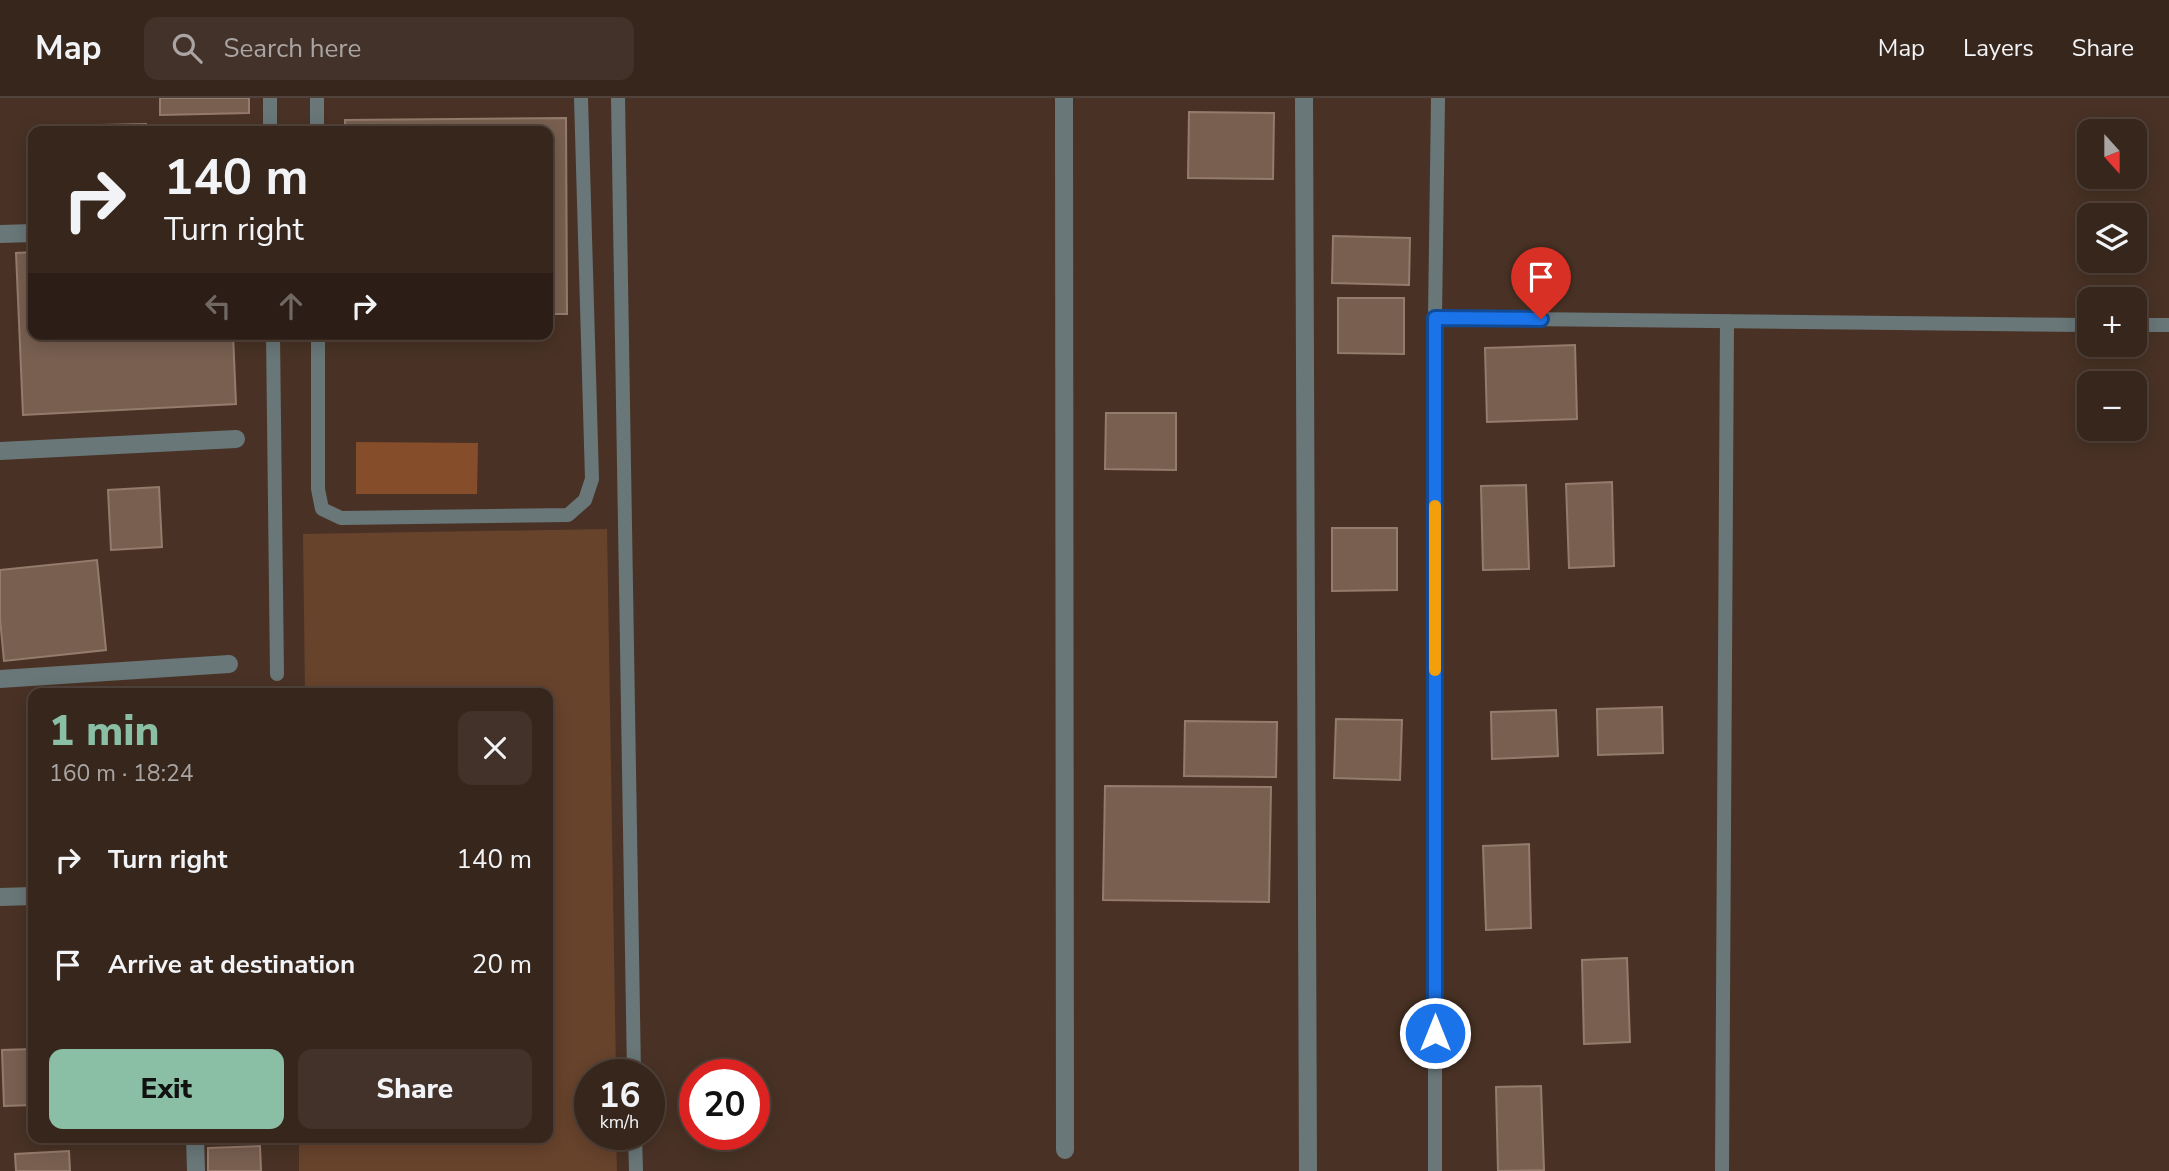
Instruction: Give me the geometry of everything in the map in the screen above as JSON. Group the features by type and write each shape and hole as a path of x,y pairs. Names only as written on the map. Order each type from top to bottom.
{"street":[{"path":"1064,98 1065,1150"},
{"path":"1304,98 1308,1171"},
{"path":"0,234 28,233"},
{"path":"0,451 236,439"},
{"path":"0,679 229,664"},
{"path":"0,897 28,896"},
{"path":"195,1143 196,1171"}],"lane":[{"path":"270,98 271,126"},
{"path":"317,98 317,126"},
{"path":"318,340 318,489 322,509 341,518 568,515 585,500 593,479 581,98"},
{"path":"618,98 634,1059"},
{"path":"1435,1171 1435,318 1438,98"},
{"path":"1435,318 2077,324"},
{"path":"1721,1171 1727,321"},
{"path":"2147,325 2169,325"},
{"path":"273,340 277,674"},
{"path":"635,1150 636,1171"}],"shaded area":[{"path":"356,442 478,443 477,494 356,494"},
{"path":"607,529 616,1059 574,1059 574,1150 616,1150 617,1171 299,1171 299,1143 553,1143 553,688 305,688 303,534"}],"building":[{"path":"160,98 249,98 249,113 160,115"},
{"path":"1189,112 1274,113 1273,179 1188,178"},
{"path":"566,118 567,314 553,314 553,126 345,126 345,120"},
{"path":"146,124 146,126 101,126"},
{"path":"1333,236 1410,238 1409,285 1332,283"},
{"path":"28,252 28,340 233,340 236,404 23,415 16,253"},
{"path":"1338,298 1404,298 1404,354 1338,353"},
{"path":"1575,345 1577,419 1487,422 1485,348"},
{"path":"1106,413 1176,413 1176,470 1105,469"},
{"path":"1612,482 1614,566 1569,568 1566,484"},
{"path":"1526,485 1529,569 1483,570 1481,486"},
{"path":"159,487 162,547 111,550 108,490"},
{"path":"1332,528 1397,528 1397,590 1332,591"},
{"path":"97,560 106,650 4,661 0,619 0,570"},
{"path":"1662,707 1663,753 1598,755 1597,709"},
{"path":"1556,710 1558,756 1492,759 1491,712"},
{"path":"1336,719 1402,720 1400,780 1334,778"},
{"path":"1185,721 1277,722 1276,777 1184,776"},
{"path":"1105,786 1271,787 1269,902 1103,900"},
{"path":"1529,844 1531,928 1486,930 1483,846"},
{"path":"1627,958 1630,1042 1584,1044 1582,960"},
{"path":"28,1049 28,1105 4,1106 2,1050"},
{"path":"1541,1086 1544,1170 1498,1171 1496,1087"},
{"path":"260,1146 261,1171 208,1171 208,1148"},
{"path":"69,1151 70,1171 16,1171 15,1154"}],"slow traffic":[{"path":"1435,506 1435,670"}],"route":[{"path":"1435,1033 1435,318 1541,319"}]}
